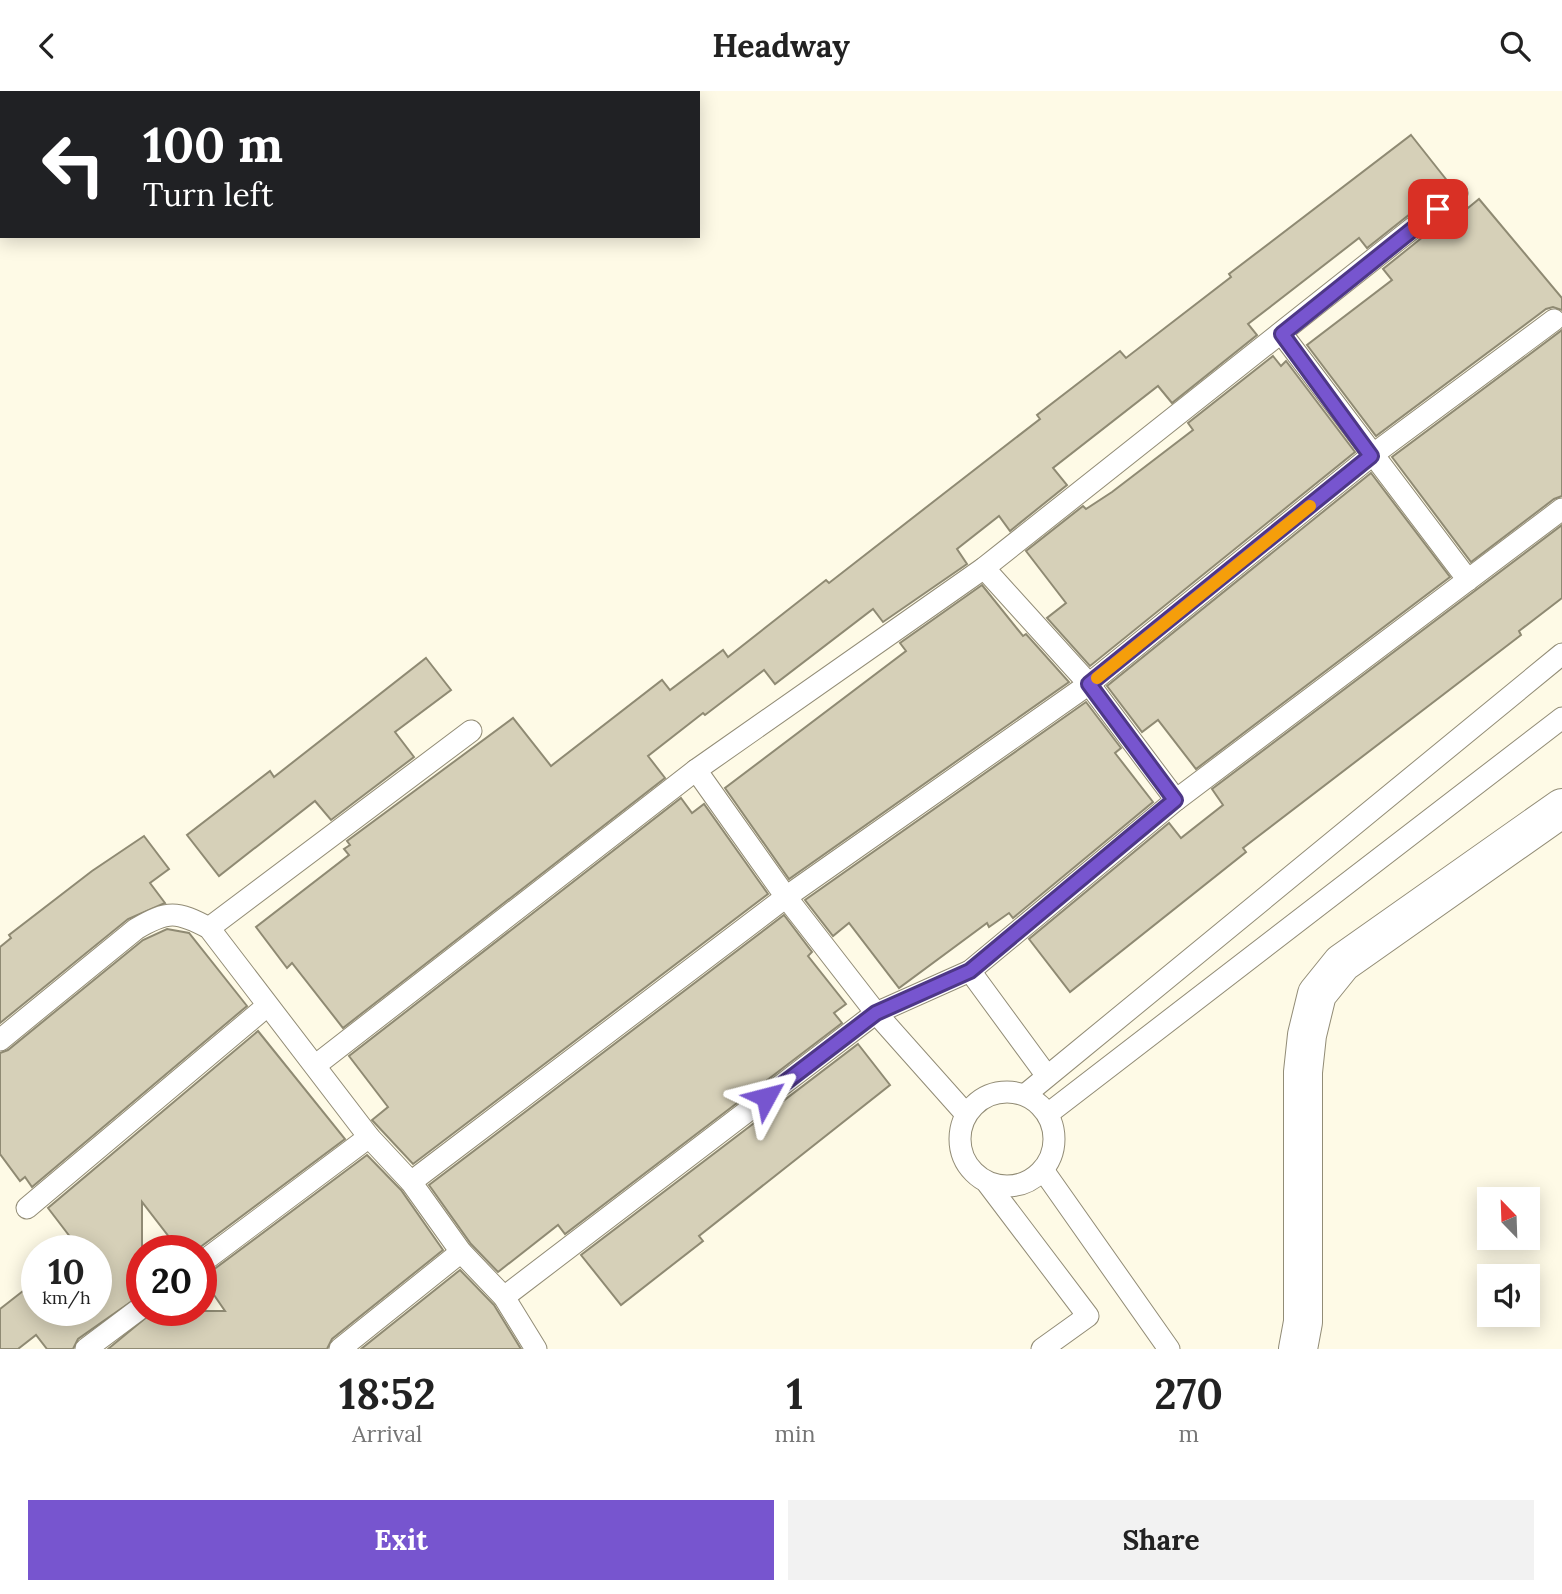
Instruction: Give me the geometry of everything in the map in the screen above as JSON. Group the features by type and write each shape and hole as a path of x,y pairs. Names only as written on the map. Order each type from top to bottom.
{"street":[{"path":"1298,1349 1303,1322 1303,1072 1307,1035 1317,994 1342,964 1562,808"}],"lane":[{"path":"316,1065 696,770 984,568 1457,193"},
{"path":"411,1182 786,897 1089,684 1371,456 1554,320"},
{"path":"1282,334 1371,456 1468,580"},
{"path":"504,1297 876,1013 970,971 1175,800 1562,509"},
{"path":"984,568 1089,684 1175,800"},
{"path":"1026,1094 1562,654"},
{"path":"1049,1113 1562,718"},
{"path":"209,928 471,731"},
{"path":"696,770 786,897 876,1013 965,1113"},
{"path":"0,1040 136,929 155,917 180,913 209,928 369,1137 411,1182 461,1252 504,1297 536,1349"},
{"path":"970,971 1047,1076"},
{"path":"27,1208 267,1006"},
{"path":"988,1184 1018,1186 1043,1170 1055,1143 1049,1113 1026,1094 992,1092 965,1113 958,1140 966,1167 988,1184 1088,1316 1042,1349"},
{"path":"217,1250 369,1137"},
{"path":"1043,1170 1169,1349"},
{"path":"340,1349 461,1252"},
{"path":"86,1349 126,1319"}],"building":[{"path":"1411,135 1449,183 1367,248 1359,238 1248,324 1257,335 1172,403 1158,386 1053,468 1067,485 1010,531 999,516 957,549 967,564 883,622 873,609 775,684 764,670 705,715 703,713 648,756 665,778 343,1028 292,963 287,968 256,927 349,855 344,849 350,845 347,841 513,718 551,766 662,680 670,690 723,650 728,657 826,580 829,583 1040,419 1037,415 1120,351 1126,358 1231,277 1229,274"},
{"path":"1479,199 1562,298 1562,310 1553,307 1546,309 1376,436 1307,345 1392,280 1383,269 1465,203 1468,208"},
{"path":"1562,330 1562,496 1554,499 1471,562 1392,457"},
{"path":"1273,356 1281,366 1286,361 1355,452 1090,666 1047,618 1066,603 1026,551 1083,506 1086,509 1112,492 1193,430 1188,423"},
{"path":"1371,473 1450,577 1196,769 1158,720 1142,732 1107,686"},
{"path":"1562,525 1562,598 1519,631 1521,635 1243,848 1246,852 1070,992 1029,939 1169,823 1181,838 1223,805 1212,789"},
{"path":"982,585 1023,636 1026,634 1069,682 789,879 725,788 906,651 900,643"},
{"path":"426,658 451,690 395,732 414,757 331,820 315,801 219,876 187,835 270,771 274,777"},
{"path":"1086,702 1121,748 1115,753 1153,802 1013,918 1009,913 989,927 987,923 899,988 849,923 833,936 805,900"},
{"path":"681,798 692,813 704,804 768,894 413,1164 372,1120 388,1107 349,1056"},
{"path":"144,836 169,869 150,883 165,903 128,919 0,1023 0,947 11,938 9,935 92,871"},
{"path":"784,915 812,952 808,956 846,1004 834,1013 842,1023 565,1234 558,1225 498,1272 471,1244 429,1185"},
{"path":"167,929 189,933 247,1006 32,1187 25,1177 20,1181 0,1154 0,1053 8,1050 143,940"},
{"path":"258,1031 345,1139 216,1235 168,1235 142,1202 142,1235 126,1235 126,1305 112,1315 112,1235 69,1235 48,1208"},
{"path":"858,1044 890,1085 699,1236 703,1241 621,1305 581,1255"},
{"path":"367,1155 401,1190 443,1250 332,1339 327,1349 108,1349 136,1326 217,1326 217,1311 225,1311 217,1299 217,1267"},
{"path":"460,1270 494,1305 521,1349 361,1349"},
{"path":"21,1293 21,1326 96,1326 78,1339 73,1349 47,1349 36,1335 18,1349 0,1349 0,1309"}],"slow traffic":[{"path":"1097,678 1310,506"}],"route":[{"path":"766,1097 876,1013 970,971 1175,800 1089,684 1371,456 1282,334 1438,209"}]}
